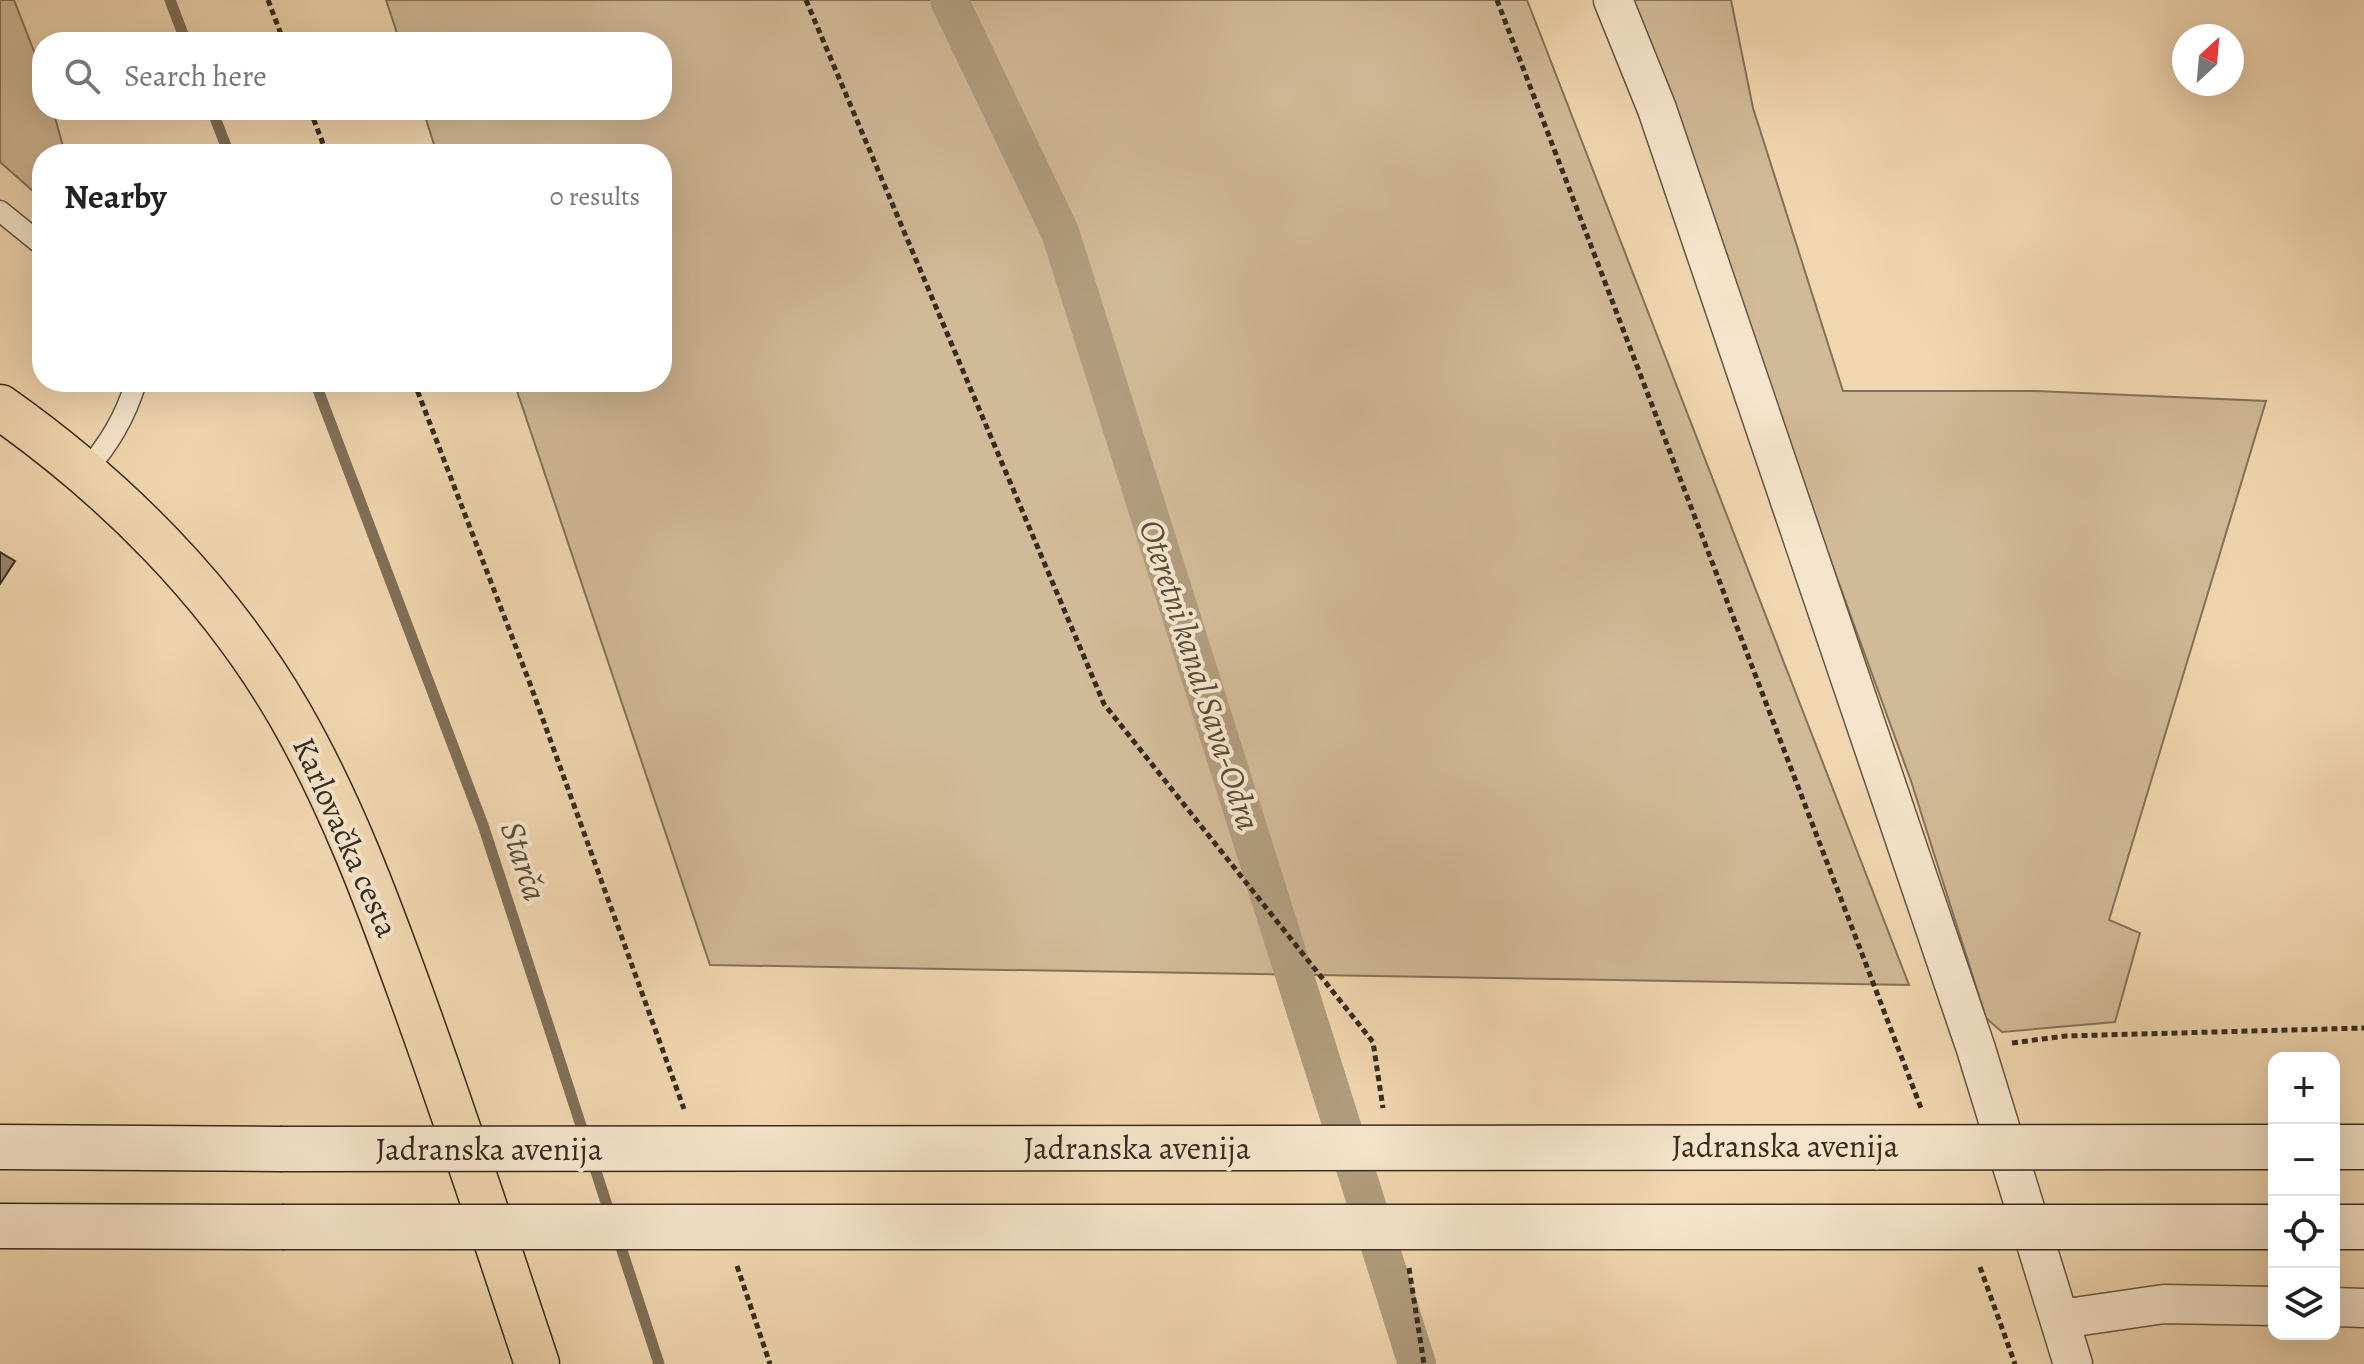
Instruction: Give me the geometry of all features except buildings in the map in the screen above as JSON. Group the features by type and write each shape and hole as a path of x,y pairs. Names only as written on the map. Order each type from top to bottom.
{"main road":[{"name":"Karlovačka cesta","path":"0,407 85,472 192,578 246,646 289,712 323,775 376,896 537,1364"},
{"name":"Jadranska avenija","path":"0,1147 2268,1147"},
{"path":"2340,1147 2364,1147"},
{"path":"0,1226 2268,1227"},
{"path":"2340,1227 2364,1227"}],"street":[{"path":"1613,0 1662,124 1976,1049 2073,1364"},
{"path":"2061,1319 2164,1304 2268,1306"},
{"path":"2340,1307 2364,1308"}],"lane":[{"path":"0,211 32,237"},
{"path":"85,472 111,441 133,392"}],"path":[{"path":"268,0 280,32"},
{"path":"806,0 1104,704 1373,1042 1385,1119"},
{"path":"1497,0 1924,1114"},
{"path":"314,120 323,144"},
{"path":"418,392 529,681 686,1117"},
{"path":"1976,1049 2065,1036 2364,1028"},
{"path":"733,1253 770,1364"},
{"path":"1407,1257 1424,1364"},
{"path":"1978,1261 2015,1364"}],"shaded area":[{"path":"0,0 14,0 32,46 32,120 56,120 62,144 32,144 32,190 0,162"},
{"path":"386,0 1527,0 1909,985 710,965 517,392 672,392 672,144 434,144 426,120 672,120 672,32 397,32"},
{"path":"1626,0 1731,0 1753,108 1843,391 2036,391 2266,401 2109,920 2140,933 2115,1022 2002,1032 1986,1018 1911,781"}],"waterway":[{"name":"Starča","path":"170,0 182,32"},
{"name":"Oteretni kanal Sava-Odra","path":"949,0 1060,232 1417,1364"},
{"name":"Starča","path":"216,120 225,144"},
{"name":"Starča","path":"319,392 483,825 585,1138"},
{"name":"Starča","path":"592,1159 611,1218"},
{"name":"Starča","path":"617,1235 659,1364"}]}
